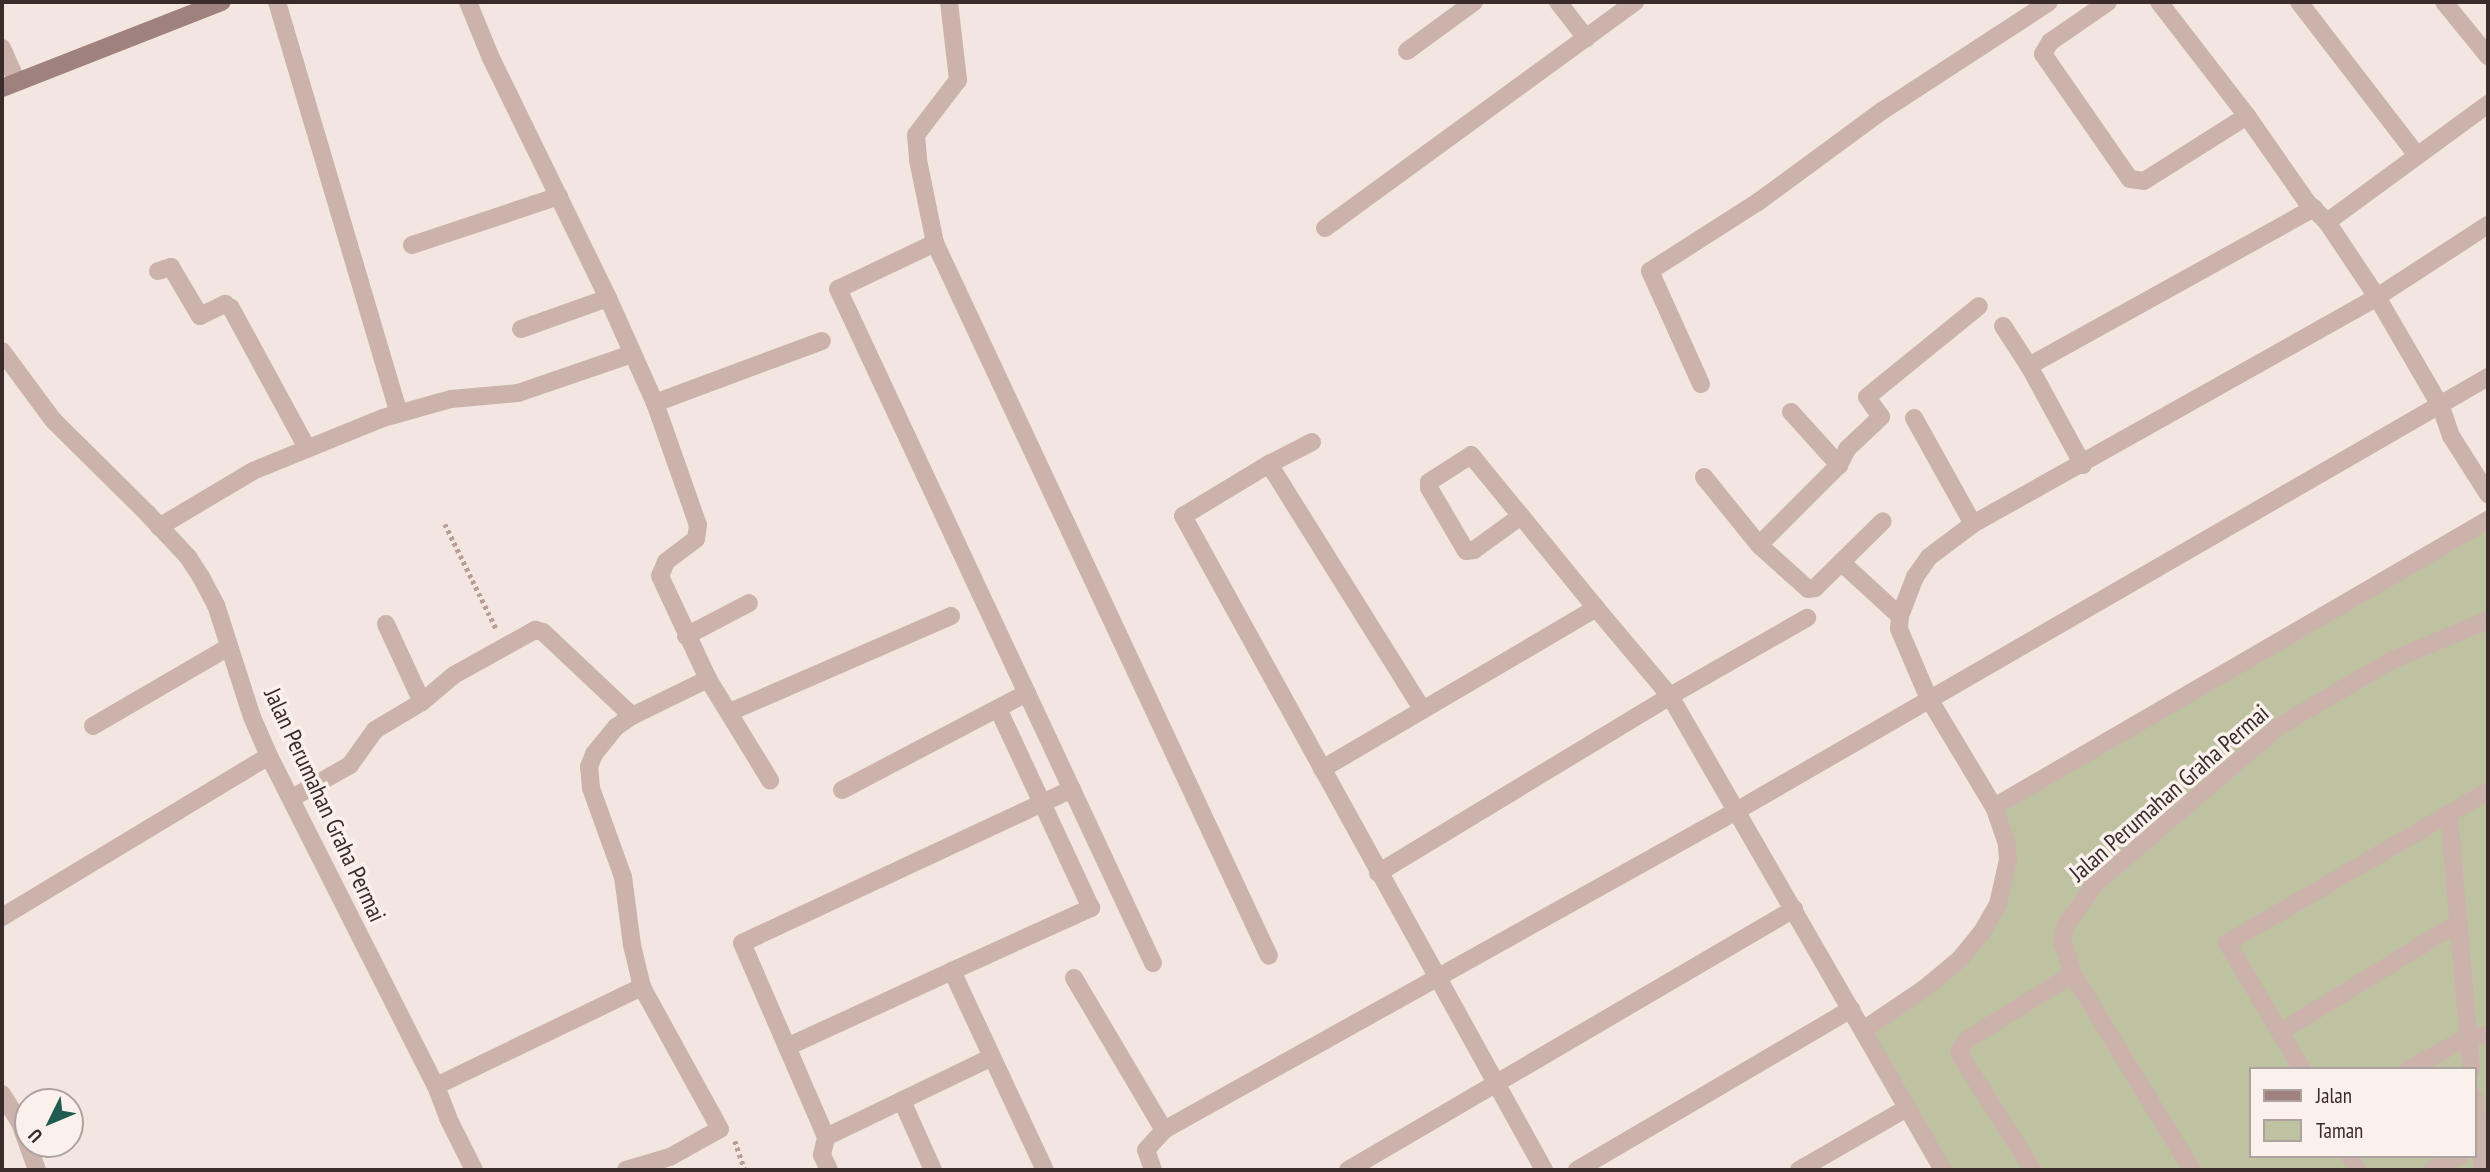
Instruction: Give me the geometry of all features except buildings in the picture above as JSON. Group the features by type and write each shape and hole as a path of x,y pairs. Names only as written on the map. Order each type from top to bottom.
{"main road":[{"path":"9,85 222,2"}],"street":[{"path":"277,2 399,413"},
{"path":"468,2 490,56 608,298 655,403 699,530 692,544 666,562 660,576 708,679 770,780"},
{"path":"949,2 958,80 916,135 918,160 935,243 1269,956"},
{"path":"1407,51 1474,2"},
{"path":"1558,2 1586,38"},
{"path":"1325,228 1635,2"},
{"path":"1701,384 1650,271 1758,202 1882,111 2049,2"},
{"path":"2108,2 2050,42 2043,54 2130,179 2144,181 2247,116"},
{"path":"2159,2 2327,222 2377,297 2441,407 2451,436 2488,494"},
{"path":"2299,2 2417,155"},
{"path":"2444,2 2488,56"},
{"path":"2,48 9,85"},
{"path":"2327,222 2488,104"},
{"path":"412,245 559,197"},
{"path":"2029,366 2314,208"},
{"path":"1863,1030 1924,989 1959,959 1982,932 1998,904 2008,860 2007,844 1994,807 1929,699 1899,629 1900,615 1915,577 1929,557 1973,524 2083,465 2377,297 2488,225"},
{"path":"935,243 838,289 1153,963"},
{"path":"158,271 171,267 200,316 225,304 231,308 307,448"},
{"path":"521,328 608,298"},
{"path":"1759,545 1839,465 1847,449 1881,417 1867,397 1979,306"},
{"path":"2003,327 2029,366 2083,465"},
{"path":"655,403 822,341"},
{"name":"Jalan Perumahan Graha Permai","path":"2,353 53,420 159,527 188,558 201,577 216,605 252,717 269,756 436,1086 448,1118 474,1170"},
{"path":"159,527 253,471 399,413 451,399 519,393 632,354"},
{"path":"1153,1170 1146,1150 1164,1130 1738,810 2441,407 2488,377"},
{"path":"1791,412 1839,465"},
{"path":"1914,418 1973,524"},
{"path":"1312,442 1269,464 1183,516 1544,1170"},
{"path":"1521,516 1474,550 1466,551 1429,488 1429,482 1471,455 1670,696 1943,1170"},
{"path":"1269,464 1422,709"},
{"path":"1704,477 1759,545 1808,589 1815,588 1883,522"},
{"path":"1994,807 2488,520"},
{"path":"1841,562 1900,615"},
{"path":"686,636 749,603"},
{"path":"1322,769 1596,608"},
{"path":"730,712 951,616"},
{"path":"1378,873 1670,696 1807,618"},
{"name":"Jalan Perumahan Graha Permai","path":"2192,1170 2073,974 2062,941 2066,925 2095,884 2278,727 2390,661 2488,620"},
{"path":"386,624 422,702"},
{"path":"292,798 350,765 376,730 422,702 454,675 504,645 539,630 632,716"},
{"path":"93,726 229,647"},
{"path":"626,1170 670,1157 720,1129 642,988 632,945 623,877 591,788 589,767 606,738 632,716 708,679"},
{"path":"842,790 1027,693"},
{"path":"787,1047 1091,908 998,709"},
{"path":"2,917 269,756"},
{"path":"829,1170 822,1155 826,1137 742,943 1072,789"},
{"path":"2301,1067 2282,1031 2227,943 2488,791"},
{"path":"2449,815 2471,1067"},
{"path":"1348,1170 1794,909"},
{"path":"2282,1031 2459,922"},
{"path":"953,971 1045,1170"},
{"path":"2033,1170 1960,1055 1960,1050 1968,1039 2073,974"},
{"path":"1074,978 1164,1130"},
{"path":"436,1086 642,988"},
{"path":"1577,1170 1852,1009"},
{"path":"2413,1067 2468,1037 2488,1035"},
{"path":"826,1137 992,1057"},
{"path":"2,1094 20,1123 37,1170"},
{"path":"902,1101 933,1170"},
{"path":"1799,1170 1907,1108"},
{"path":"2477,1148 2483,1170"},
{"path":"2432,1170 2456,1158"}],"path":[{"path":"445,524 504,645"},
{"path":"720,1129 729,1132 734,1139 745,1170"}],"green space":[{"path":"2488,520 2488,1170 1943,1170 1863,1030 1960,959 2005,878 1994,807"}]}
